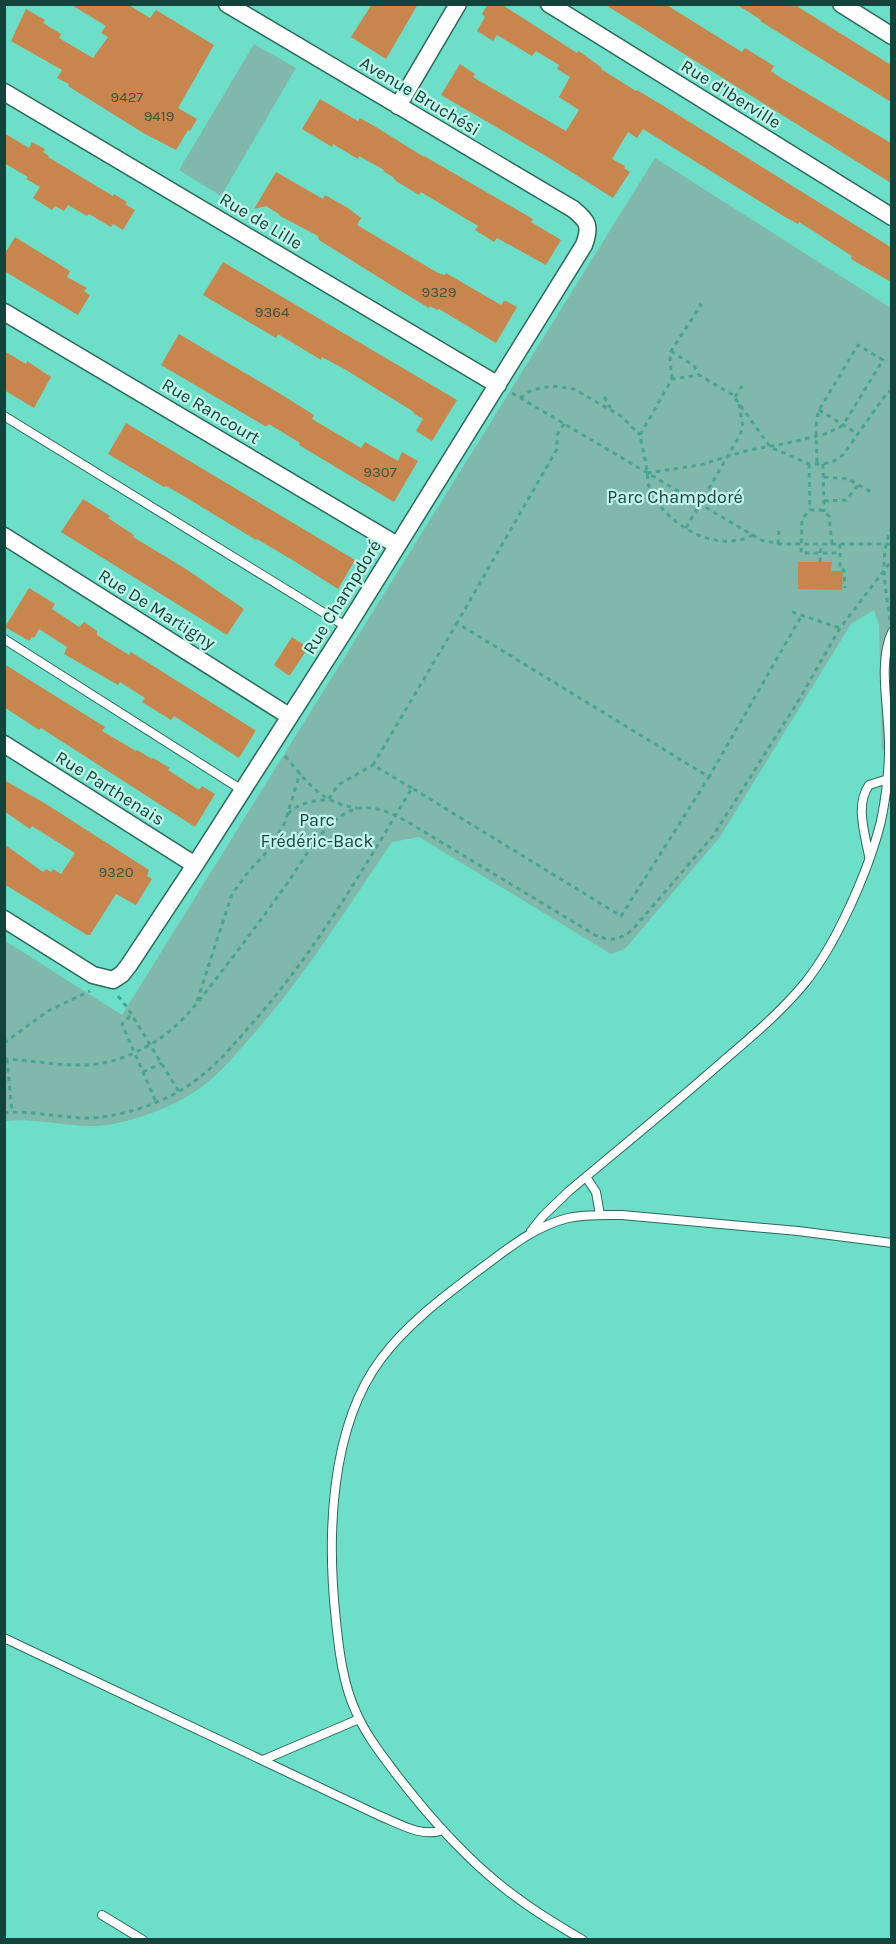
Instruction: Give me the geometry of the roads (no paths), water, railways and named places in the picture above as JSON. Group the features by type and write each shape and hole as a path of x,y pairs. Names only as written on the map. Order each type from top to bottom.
{"street":[{"name":"Avenue Bruchési","path":"227,4 573,209 582,216 588,226"},
{"path":"398,106 458,4"},
{"name":"Rue d'Iberville","path":"549,4 891,217"},
{"path":"842,4 891,36"},
{"name":"Rue de Lille","path":"4,92 498,385"},
{"name":"Rue Champdoré","path":"4,919 116,988 122,974 195,865 347,627 498,385 584,245 588,235 588,226"},
{"name":"Rue Rancourt","path":"4,312 397,545"},
{"name":"Rue De Martigny","path":"4,536 289,716"},
{"name":"Rue Parthenais","path":"4,744 195,865"}],"lane":[{"path":"4,416 347,627"},
{"path":"529,1234 543,1216 586,1177 744,1044 804,985 818,966 834,937 870,858 880,822 888,779 885,660 891,628"},
{"path":"4,639 242,790"},
{"path":"870,858 862,817 864,797 869,785 888,779"},
{"path":"586,1177 596,1192 600,1215"},
{"path":"583,1940 510,1893 467,1856 405,1786 381,1754 359,1719 348,1693 338,1644 331,1554 335,1489 351,1419 370,1376 396,1342 444,1295 529,1234 567,1218 622,1215 798,1231 891,1244"},
{"path":"4,1638 380,1816 409,1828 429,1833 443,1830"},
{"path":"263,1760 359,1719"},
{"path":"102,1915 143,1940"}],"park label":[{"name":"Parc Champdoré","path":"675,497"},
{"name":"Parc Frédéric-Back","path":"317,830"}]}
